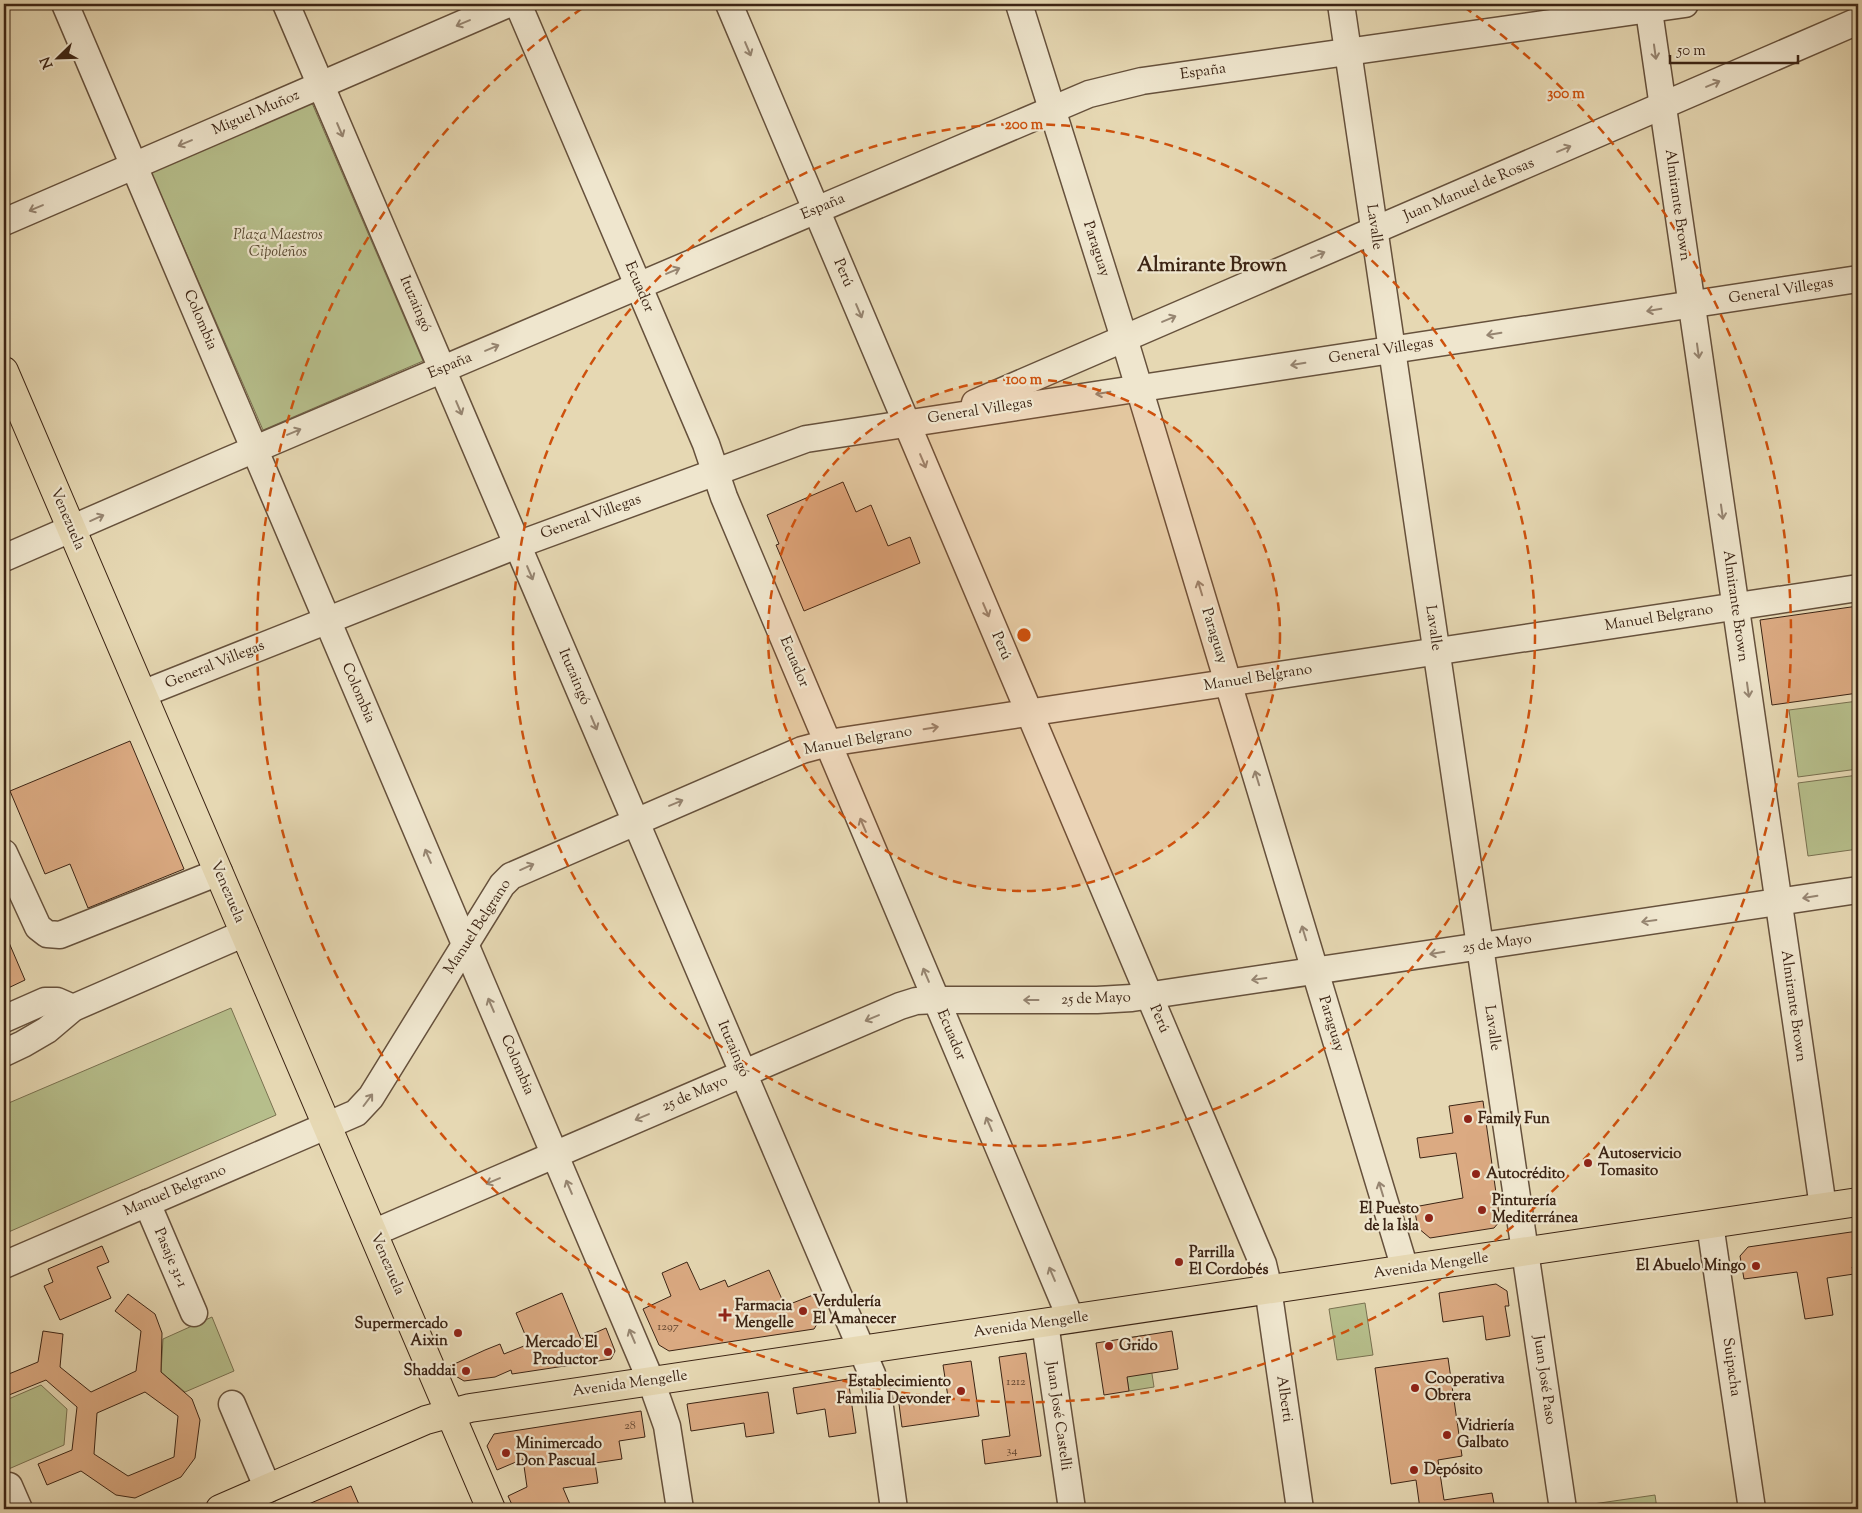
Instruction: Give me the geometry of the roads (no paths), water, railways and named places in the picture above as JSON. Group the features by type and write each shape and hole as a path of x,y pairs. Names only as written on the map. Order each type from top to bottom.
{"main road":[{"name":"Venezuela","path":"4,371 491,1509"},
{"name":"Avenida Mengelle","path":"220,1509 426,1420 450,1412 1858,1202"}],"street":[{"name":"Colombia","path":"66,4 651,1381 666,1426 680,1509"},
{"name":"Ituzaingó","path":"286,4 862,1350 878,1394 894,1509"},
{"name":"Miguel Muñoz","path":"4,222 508,4"},
{"name":"Ecuador","path":"518,4 706,444 724,497 936,1000 1058,1321"},
{"name":"Perú","path":"729,4 1260,1256 1268,1290"},
{"name":"Paraguay","path":"1019,4 1124,338 1405,1269"},
{"name":"Lavalle","path":"1341,4 1525,1252"},
{"name":"España","path":"4,558 442,369 1090,94 1128,84 1648,6 1685,4"},
{"name":"Almirante Brown","path":"1648,6 1822,1207"},
{"name":"Juan Manuel de Rosas","path":"942,417 1858,21"},
{"name":"General Villegas","path":"142,694 518,545 806,439 1858,280"},
{"name":"Manuel Belgrano","path":"4,1265 356,1113 366,1104 502,884 511,876 796,752 828,743 1858,588"},
{"path":"4,853 38,928 47,934 53,935 60,935 219,872"},
{"name":"25 de Mayo","path":"373,1232 900,1006 916,1002 936,1000 1098,1000 1149,996 1858,890"},
{"path":"4,1053 47,1030 73,1008 244,933"},
{"path":"4,1018 45,1001 57,1001 73,1008"},
{"name":"Pasaje 31-1","path":"147,1203 194,1313"},
{"name":"Suipacha","path":"1710,1224 1752,1509"},
{"name":"Juan José Paso","path":"1525,1252 1563,1509"},
{"name":"Alberti","path":"1268,1290 1300,1509"},
{"name":"Juan José Castelli","path":"1058,1321 1072,1509"},
{"path":"232,1404 268,1489"}],"place":[{"name":"Family Fun","path":"1468,1119"},
{"name":"Autoservicio Tomasito","path":"1588,1163"},
{"name":"Autocrédito","path":"1476,1174"},
{"name":"Pinturería Mediterránea","path":"1482,1210"},
{"name":"El Puesto de la Isla","path":"1429,1218"},
{"name":"Parrilla El Cordobés","path":"1179,1262"},
{"name":"El Abuelo Mingo","path":"1756,1266"},
{"name":"Verdulería El Amanecer","path":"803,1311"},
{"name":"Farmacia Mengelle","path":"725,1315"},
{"name":"Supermercado Aixin","path":"458,1333"},
{"name":"Grido","path":"1109,1346"},
{"name":"Mercado El Productor","path":"608,1352"},
{"name":"Shaddai","path":"466,1371"},
{"name":"Cooperativa Obrera","path":"1415,1388"},
{"name":"Establecimiento Familia Devonder","path":"961,1391"},
{"name":"Vidriería Galbato","path":"1447,1435"},
{"name":"Minimercado Don Pascual","path":"506,1453"},
{"name":"Depósito","path":"1414,1470"}],"district":[{"name":"Almirante Brown","path":"1212,266"}],"park label":[{"name":"Plaza Maestros Cipoleños","path":"278,244"}]}
